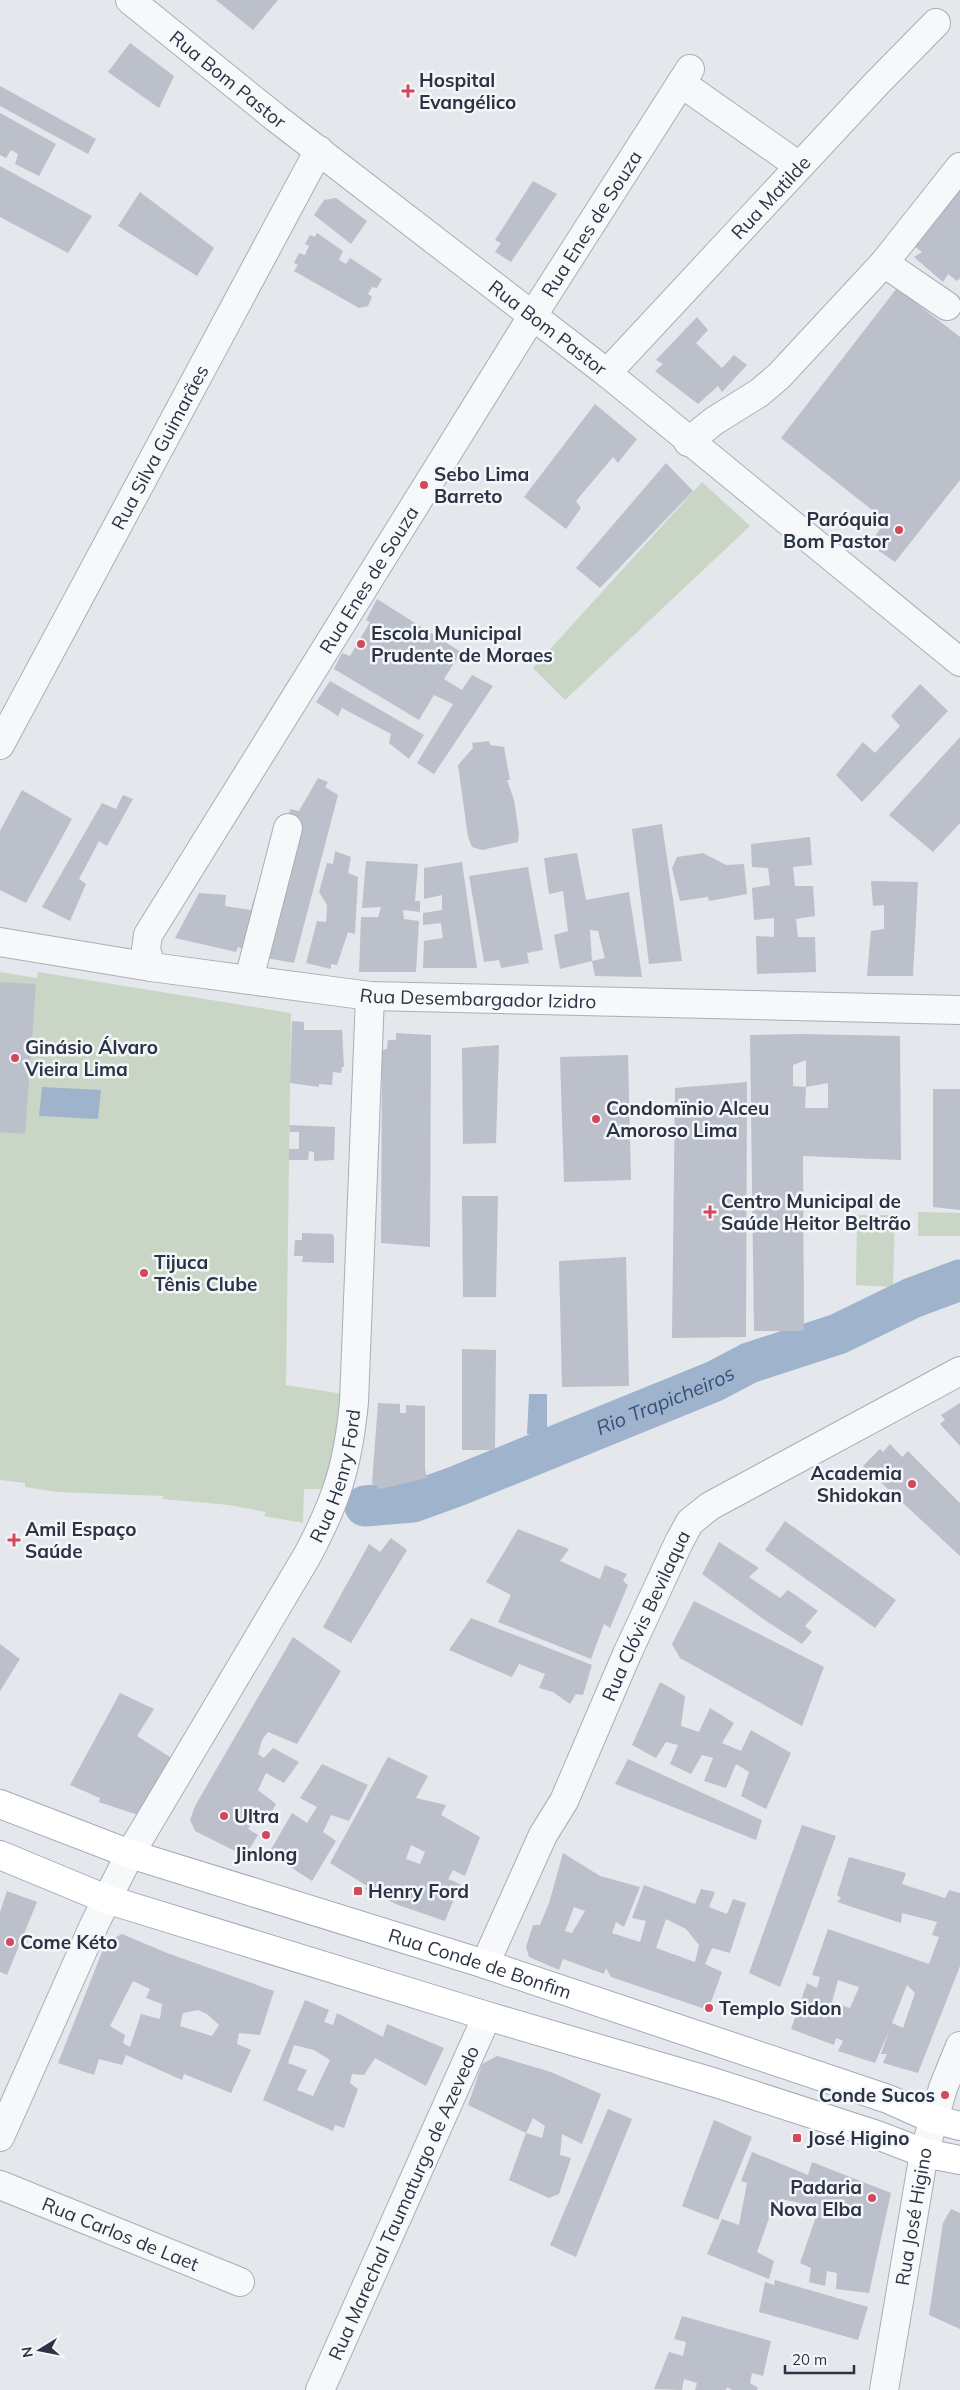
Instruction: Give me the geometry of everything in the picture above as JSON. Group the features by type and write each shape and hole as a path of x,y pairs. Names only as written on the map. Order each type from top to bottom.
{"main road":[{"name":"Rua Conde de Bonfim","path":"0,1804 130,1854 485,1964 888,2099 933,2119 960,2126"},
{"path":"0,1855 106,1899 487,2016 716,2083 877,2135 924,2153 960,2160"}],"street":[{"name":"Rua Bom Pastor","path":"130,0 319,150 534,315 960,662"},
{"name":"Rua Matilde","path":"607,374 799,166 936,23"},
{"name":"Rua Enes de Souza","path":"151,967 146,949 148,935 534,315 686,76 799,166"},
{"name":"Rua Silva Guimarães","path":"0,745 319,150"},
{"path":"688,442 714,421 759,393 779,376 884,263 960,167"},
{"path":"884,263 947,306"},
{"path":"249,979 288,828"},
{"name":"Rua Desembargador Izidro","path":"0,942 151,967 370,996 960,1010"},
{"name":"Rua Henry Ford","path":"0,2137 106,1899 130,1854 307,1556 328,1517 344,1472 350,1442 354,1402 370,996"},
{"name":"Rua Clóvis Bevilaqua","path":"485,1964 543,1835 564,1801 627,1654 690,1522 710,1506 960,1372"},
{"name":"Rua Marechal Taumaturgo de Azevedo","path":"320,2390 487,2016"},
{"name":"Rua José Higino","path":"884,2390 924,2153 933,2119 960,2046"},
{"name":"Rua Carlos de Laet","path":"0,2185 240,2282"}],"green space":[{"path":"702,482 750,526 565,700 533,668"},
{"name":"Tijuca Tênis Clube","path":"0,972 37,978 38,972 291,1013 286,1385 343,1394 332,1489 304,1489 303,1523 264,1516 266,1512 229,1505 163,1499 163,1496 57,1492 25,1487 25,1483 0,1480"},
{"path":"918,1212 960,1213 960,1236 918,1236"},
{"path":"857,1215 895,1215 893,1287 856,1285"}],"water":[{"path":"42,1087 101,1090 98,1119 39,1116"},
{"path":"529,1394 547,1394 547,1435 527,1434"}],"building":[{"path":"216,0 278,0 253,30"},
{"path":"130,43 174,76 159,108 108,72"},
{"path":"0,86 96,139 88,154 0,106"},
{"path":"0,113 56,144 39,176 15,164 18,154 11,150 6,158 0,155"},
{"path":"0,166 92,216 68,253 0,217"},
{"path":"533,181 557,194 511,262 495,252 501,243 495,240"},
{"path":"960,182 960,278 957,281 948,274 943,282 914,257 922,252 910,243"},
{"path":"140,192 214,248 197,276 118,226"},
{"path":"336,198 367,221 351,244 314,215 324,200"},
{"path":"317,233 343,251 339,260 346,264 350,258 382,279 377,288 372,287 368,294 372,297 368,306 359,308 294,271 298,265 294,263 299,253 305,255 309,246 305,244 310,235 315,237"},
{"path":"897,288 960,337 960,480 895,562 869,544 886,521 781,438"},
{"path":"697,317 708,330 696,343 722,368 734,355 747,365 722,392 718,386 698,404 655,371 663,364 656,360"},
{"path":"595,404 637,439 618,463 613,457 576,501 581,508 566,529 524,497"},
{"path":"666,463 693,491 600,588 576,568"},
{"path":"377,599 461,652 444,679 462,690 472,675 493,686 434,774 417,763 453,704 434,695 419,720 334,669 342,653 350,656 370,622 366,620"},
{"path":"330,681 424,735 409,759 389,743 391,734 342,708 338,716 316,702"},
{"path":"920,684 948,711 862,802 836,775 863,742 875,753 900,726 891,716"},
{"path":"960,737 960,823 933,852 889,815"},
{"path":"489,741 490,745 504,747 510,780 507,780 514,800 519,833 518,842 482,850 472,847 468,837 458,765 473,748 472,743"},
{"path":"318,778 328,782 325,787 338,795 294,963 261,957 290,809 299,811"},
{"path":"22,790 72,819 26,903 0,890 0,831"},
{"path":"123,795 133,799 107,846 99,841 79,879 86,884 70,921 42,907 102,803 116,809"},
{"path":"662,824 682,961 649,964 632,829"},
{"path":"810,837 812,865 793,867 795,886 813,886 815,916 796,919 798,937 815,937 816,972 757,974 756,936 774,937 774,918 754,920 752,888 770,885 768,868 752,867 751,844"},
{"path":"335,851 351,857 348,873 358,877 355,934 348,932 337,965 331,964 331,969 306,963 317,921 326,922 327,905 319,892 327,863 333,864"},
{"path":"577,853 586,900 629,892 642,977 595,976 592,961 560,969 554,935 568,931 563,891 549,894 544,858","holes":["590,930 598,931 605,958 592,961"]},
{"path":"703,853 726,865 744,864 747,894 709,901 708,897 680,901 672,868 677,857"},
{"path":"366,861 418,864 415,901 420,901 420,912 403,910 404,919 419,921 416,972 359,972 361,917 378,917 381,907 362,908"},
{"path":"462,862 477,968 423,968 424,941 443,938 441,923 423,925 423,913 442,910 442,895 424,899 424,868"},
{"path":"528,867 543,950 527,953 529,963 501,968 499,960 484,962 469,876"},
{"path":"871,881 918,882 913,976 867,976 871,931 884,929 884,905 873,906"},
{"path":"199,893 226,895 225,906 251,910 254,898 267,903 249,951 238,947 236,952 175,938"},
{"name":"Ginásio Álvaro Vieira Lima","path":"0,982 36,984 25,1134 0,1132"},
{"path":"292,1021 304,1022 304,1030 342,1030 344,1067 342,1067 341,1073 333,1072 332,1085 319,1084 319,1087 290,1083"},
{"path":"396,1033 431,1035 430,1247 381,1243 382,1050 387,1049 388,1040 396,1040"},
{"path":"750,1035 900,1036 901,1160 803,1156 804,1331 754,1331","holes":["806,1060 806,1087 793,1086 793,1065","828,1083 828,1108 805,1108 806,1087"]},
{"path":"499,1045 496,1143 463,1144 462,1048"},
{"name":"Condomïnio Alceu Amoroso Lima","path":"628,1055 631,1180 564,1182 560,1057"},
{"name":"Centro Municipal de Saúde Heitor Beltrão","path":"747,1082 746,1337 672,1338 675,1088"},
{"path":"933,1089 960,1089 960,1210 933,1207"},
{"path":"289,1125 335,1127 334,1160 314,1161 314,1152 309,1151 308,1160 289,1160 289,1149 299,1149 299,1132 290,1132"},
{"path":"462,1196 498,1196 496,1297 463,1297"},
{"path":"302,1233 332,1234 334,1237 334,1263 302,1262 303,1256 294,1256 295,1240 302,1240"},
{"path":"626,1257 629,1386 562,1387 559,1261"},
{"path":"462,1349 496,1350 495,1450 462,1450"},
{"path":"378,1403 400,1404 400,1413 406,1413 406,1405 425,1406 425,1469 427,1478 380,1489 372,1483"},
{"path":"960,1403 960,1446 940,1424 945,1420 941,1415"},
{"name":"Academia Shidokan","path":"890,1444 902,1457 908,1451 960,1503 960,1556 863,1466 880,1449 883,1452"},
{"path":"785,1521 896,1600 875,1628 765,1550"},
{"path":"518,1529 569,1549 560,1561 600,1579 605,1565 627,1574 623,1581 628,1585 610,1628 604,1624 591,1659 498,1622 511,1595 486,1582"},
{"path":"391,1538 407,1550 351,1643 323,1627 369,1544 380,1552"},
{"path":"719,1542 759,1568 749,1577 780,1598 788,1590 818,1611 805,1626 812,1632 802,1644 766,1621 702,1574"},
{"path":"694,1601 824,1667 802,1726 680,1658 672,1644"},
{"path":"471,1618 592,1665 583,1695 576,1694 570,1704 553,1692 539,1688 545,1674 519,1664 512,1677 449,1650"},
{"path":"293,1637 341,1671 297,1744 268,1732 262,1740 258,1754 264,1758 273,1748 299,1762 284,1783 266,1773 258,1790 276,1804 263,1826 255,1819 248,1829 258,1835 245,1856 195,1831 190,1820 195,1806"},
{"path":"0,1644 20,1659 0,1691"},
{"path":"660,1682 685,1696 681,1726 699,1732 710,1708 734,1723 722,1743 741,1751 751,1730 791,1753 766,1809 741,1796 749,1772 736,1764 726,1788 704,1781 713,1758 702,1755 691,1774 670,1764 678,1745 666,1742 656,1758 632,1745"},
{"path":"120,1693 154,1709 137,1736 173,1759 138,1815 99,1802 100,1798 70,1785"},
{"path":"388,1757 428,1776 416,1798 446,1805 441,1815 480,1837 465,1876 453,1870 448,1879 460,1884 445,1921 398,1905 365,1889 367,1886 330,1863","holes":["411,1845 425,1852 420,1864 406,1859"]},
{"path":"628,1759 762,1820 756,1840 615,1784"},
{"path":"322,1764 368,1785 349,1821 331,1815 323,1832 336,1841 312,1881 269,1853 292,1813 307,1823 317,1807 300,1798"},
{"path":"802,1825 836,1836 780,1987 749,1973"},
{"path":"563,1853 600,1876 640,1887 624,1927 616,1922 612,1933 640,1942 646,1921 632,1918 644,1885 695,1904 701,1889 715,1892 709,1907 727,1914 733,1899 746,1903 730,1953 712,1948 705,1964 722,1972 708,2010 611,1977 606,1968 604,1974 563,1959 559,1970 529,1957 526,1947 533,1925 540,1925 549,1903","holes":["574,1907 585,1911 572,1933 565,1931","666,1919 686,1929 699,1945 695,1962 656,1948"]},
{"path":"849,1857 906,1873 902,1884 945,1898 949,1890 960,1893 960,1966 918,2073 883,2063 887,2054 881,2054 889,2031 875,2063 838,2051 843,2041 836,2038 834,2045 791,2029 807,1983 817,1988 820,1977 812,1975 828,1929 929,1964 939,1937 932,1935 937,1922 902,1913 901,1923 837,1902 841,1898 837,1895","holes":["838,1980 859,1987 850,2008 832,2002","907,1985 915,1993 903,2028 892,2023"]},
{"name":"Come Kéto","path":"7,1891 37,1902 7,1975 0,1972 0,1912"},
{"path":"122,1934 167,1953 274,1991 260,2035 239,2033 237,2044 251,2050 231,2093 184,2074 182,2080 126,2055 122,2065 99,2059 94,2075 58,2063 106,1942","holes":["133,1981 150,1989 146,1998 162,2004 160,2019 141,2014 130,2047 123,2043 125,2035 110,2026","198,2010 207,2014 219,2025 212,2036 180,2026 183,2013"]},
{"path":"305,2000 329,2010 324,2022 333,2025 337,2013 383,2037 387,2024 444,2048 426,2086 375,2058 364,2075 352,2074 350,2083 358,2089 344,2128 335,2125 333,2131 263,2100","holes":["294,2045 314,2050 330,2060 313,2096 297,2090 307,2070 288,2063"]},
{"path":"497,2056 551,2072 601,2094 582,2144 562,2134 560,2155 571,2158 559,2194 549,2198 509,2180 526,2133 468,2105 482,2064","holes":["533,2118 545,2126 542,2138 526,2133"]},
{"path":"608,2109 632,2119 576,2257 550,2245"},
{"path":"714,2120 752,2137 718,2220 682,2206"},
{"path":"752,2152 808,2175 812,2162 891,2193 869,2293 836,2289 837,2273 827,2271 825,2286 809,2282 811,2268 800,2263 819,2208 800,2203 781,2199 779,2209 773,2207 757,2252 774,2261 769,2279 707,2254 722,2219 739,2225 747,2183 741,2181"},
{"path":"951,2209 960,2213 960,2329 929,2315 943,2223"},
{"path":"775,2280 868,2307 858,2340 759,2312 765,2282 774,2285"},
{"path":"682,2316 771,2341 763,2376 752,2373 750,2383 758,2388 757,2390 732,2390 727,2387 726,2390 695,2390 697,2383 684,2379 682,2390 654,2389 669,2352 683,2356 686,2342 674,2339"}],"waterway":[{"name":"Rio Trapicheiros","path":"365,1506 413,1502 457,1486 715,1381 749,1363 838,1334 912,1298 960,1280"}],"place":[{"name":"Hospital Evangélico","path":"408,91"},
{"name":"Sebo Lima Barreto","path":"424,485"},
{"name":"Paróquia Bom Pastor","path":"899,530"},
{"name":"Escola Municipal Prudente de Moraes","path":"361,644"},
{"name":"Ginásio Álvaro Vieira Lima","path":"15,1058"},
{"name":"Condomïnio Alceu Amoroso Lima","path":"596,1119"},
{"name":"Centro Municipal de Saúde Heitor Beltrão","path":"710,1212"},
{"name":"Tijuca Tênis Clube","path":"144,1273"},
{"name":"Academia Shidokan","path":"912,1484"},
{"name":"Amil Espaço Saúde","path":"14,1540"},
{"name":"Ultra","path":"224,1816"},
{"name":"Jinlong","path":"266,1835"},
{"name":"Henry Ford","path":"358,1891"},
{"name":"Come Kéto","path":"10,1942"},
{"name":"Templo Sidon","path":"709,2008"},
{"name":"Conde Sucos","path":"945,2095"},
{"name":"José Higino","path":"797,2138"},
{"name":"Padaria Nova Elba","path":"872,2198"}]}
